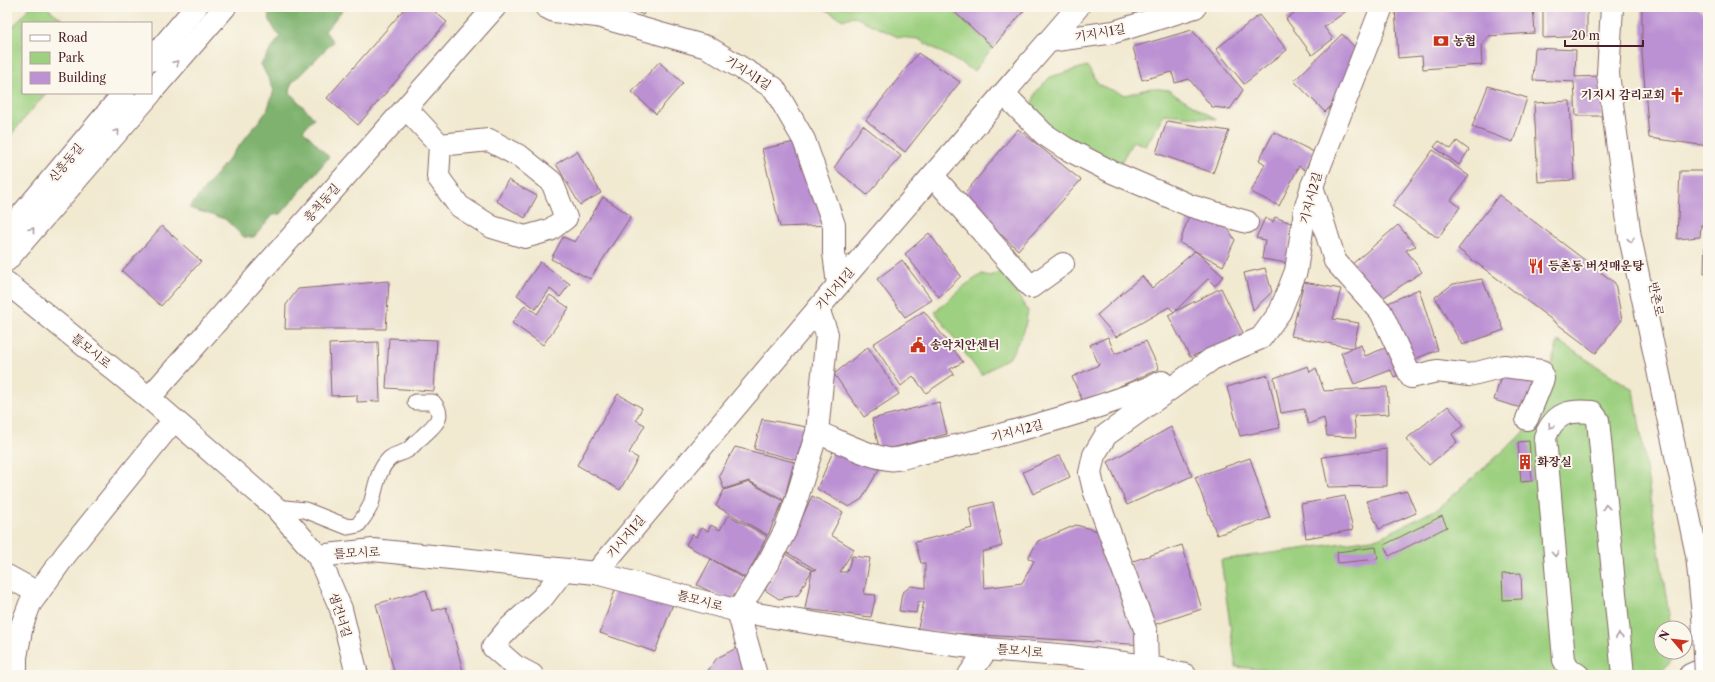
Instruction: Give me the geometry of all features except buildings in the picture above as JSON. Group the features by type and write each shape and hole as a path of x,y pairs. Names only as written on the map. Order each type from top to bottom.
{"street":[{"path":"152,59 196,7"},
{"path":"152,92 225,7"},
{"name":"흥척동길","path":"149,398 495,7"},
{"name":"기지시1길","path":"546,7 554,11 597,16 707,47 774,88 804,140 834,225 834,253 838,285"},
{"name":"기시지1길","path":"596,573 838,285 1078,7"},
{"name":"기지시1길","path":"1049,41 1114,32 1195,7"},
{"name":"기지시2길","path":"817,432 872,454 889,459 904,458 949,449 1069,417 1134,395 1260,338 1280,312 1296,271 1305,210 1312,186 1382,7"},
{"path":"1612,7 1608,74 1630,237 1698,555 1706,675"},
{"name":"반촌로","path":"1623,7 1619,72 1639,208 1667,356 1708,540"},
{"name":"신흥동길","path":"7,232 123,94"},
{"path":"7,260 150,94"},
{"path":"1004,94 1044,134 1065,148 1112,172 1191,206 1247,222"},
{"path":"406,108 440,145 438,177 459,206 492,227 525,238 550,230 566,218 552,182 521,157 489,140 440,145"},
{"path":"933,176 1031,287 1063,264"},
{"path":"1312,186 1335,261 1381,312 1411,378 1437,371 1469,375 1504,366 1541,371 1543,379 1527,419"},
{"name":"틀모시로","path":"7,283 149,398 275,507 318,556 373,550 564,571 596,573 738,611 987,649 1070,656 1147,666 1185,675"},
{"path":"756,675 738,611 769,561 785,531 796,501 817,432 827,334 818,309"},
{"name":"기지시2길","path":"1147,666 1146,632 1096,497 1090,473 1094,455 1106,435 1212,359"},
{"path":"1578,675 1569,669 1564,660 1545,437 1550,426 1559,415 1581,411 1592,412 1598,420 1623,675"},
{"path":"16,675 16,657 22,625 30,604 66,554 174,420"},
{"name":"샘건너길","path":"318,556 341,609 357,675"},
{"path":"532,675 515,666 493,647 508,629 543,597 564,571"},
{"path":"7,576 38,593"},
{"path":"969,675 987,649"},
{"path":"1690,675 1708,667"}],"lane":[{"path":"275,507 305,510 348,526 358,525 366,514 380,471 389,459 398,452 404,452 411,448 438,421 439,414 437,407 433,402 415,402"}],"green space":[{"path":"30,7 46,7 66,22 22,22 22,94 45,94 9,137 7,136 7,34"},
{"path":"269,7 345,7 325,31 333,42 291,84 290,93 314,118 303,130 329,157 281,214 273,215 254,237 244,237 225,219 189,208 267,111 274,90 261,64 280,37 273,27 270,19 268,11"},
{"path":"821,7 905,7 914,10 918,7 949,7 993,47 974,71 918,39 898,37 853,16 843,20"},
{"path":"1087,66 1099,85 1125,95 1151,88 1168,90 1216,119 1164,114 1146,146 1133,141 1117,169 1066,143 1030,110 1036,92 1050,77"},
{"path":"1001,270 1028,311 1024,331 1010,357 981,375 935,312 964,286 982,274 990,276"},
{"path":"1558,341 1634,390 1670,620 1653,620 1653,660 1671,660 1669,664 1657,675 1323,675 1236,667 1221,560 1379,538 1439,508 1529,428 1543,393"}],"place":[{"name":"농협","path":"1441,41"},
{"name":"기지시 감리교회","path":"1677,95"},
{"name":"등촌동 버섯매운탕","path":"1536,266"},
{"name":"송악치안센터","path":"918,345"},
{"name":"화장실","path":"1525,462"}]}
